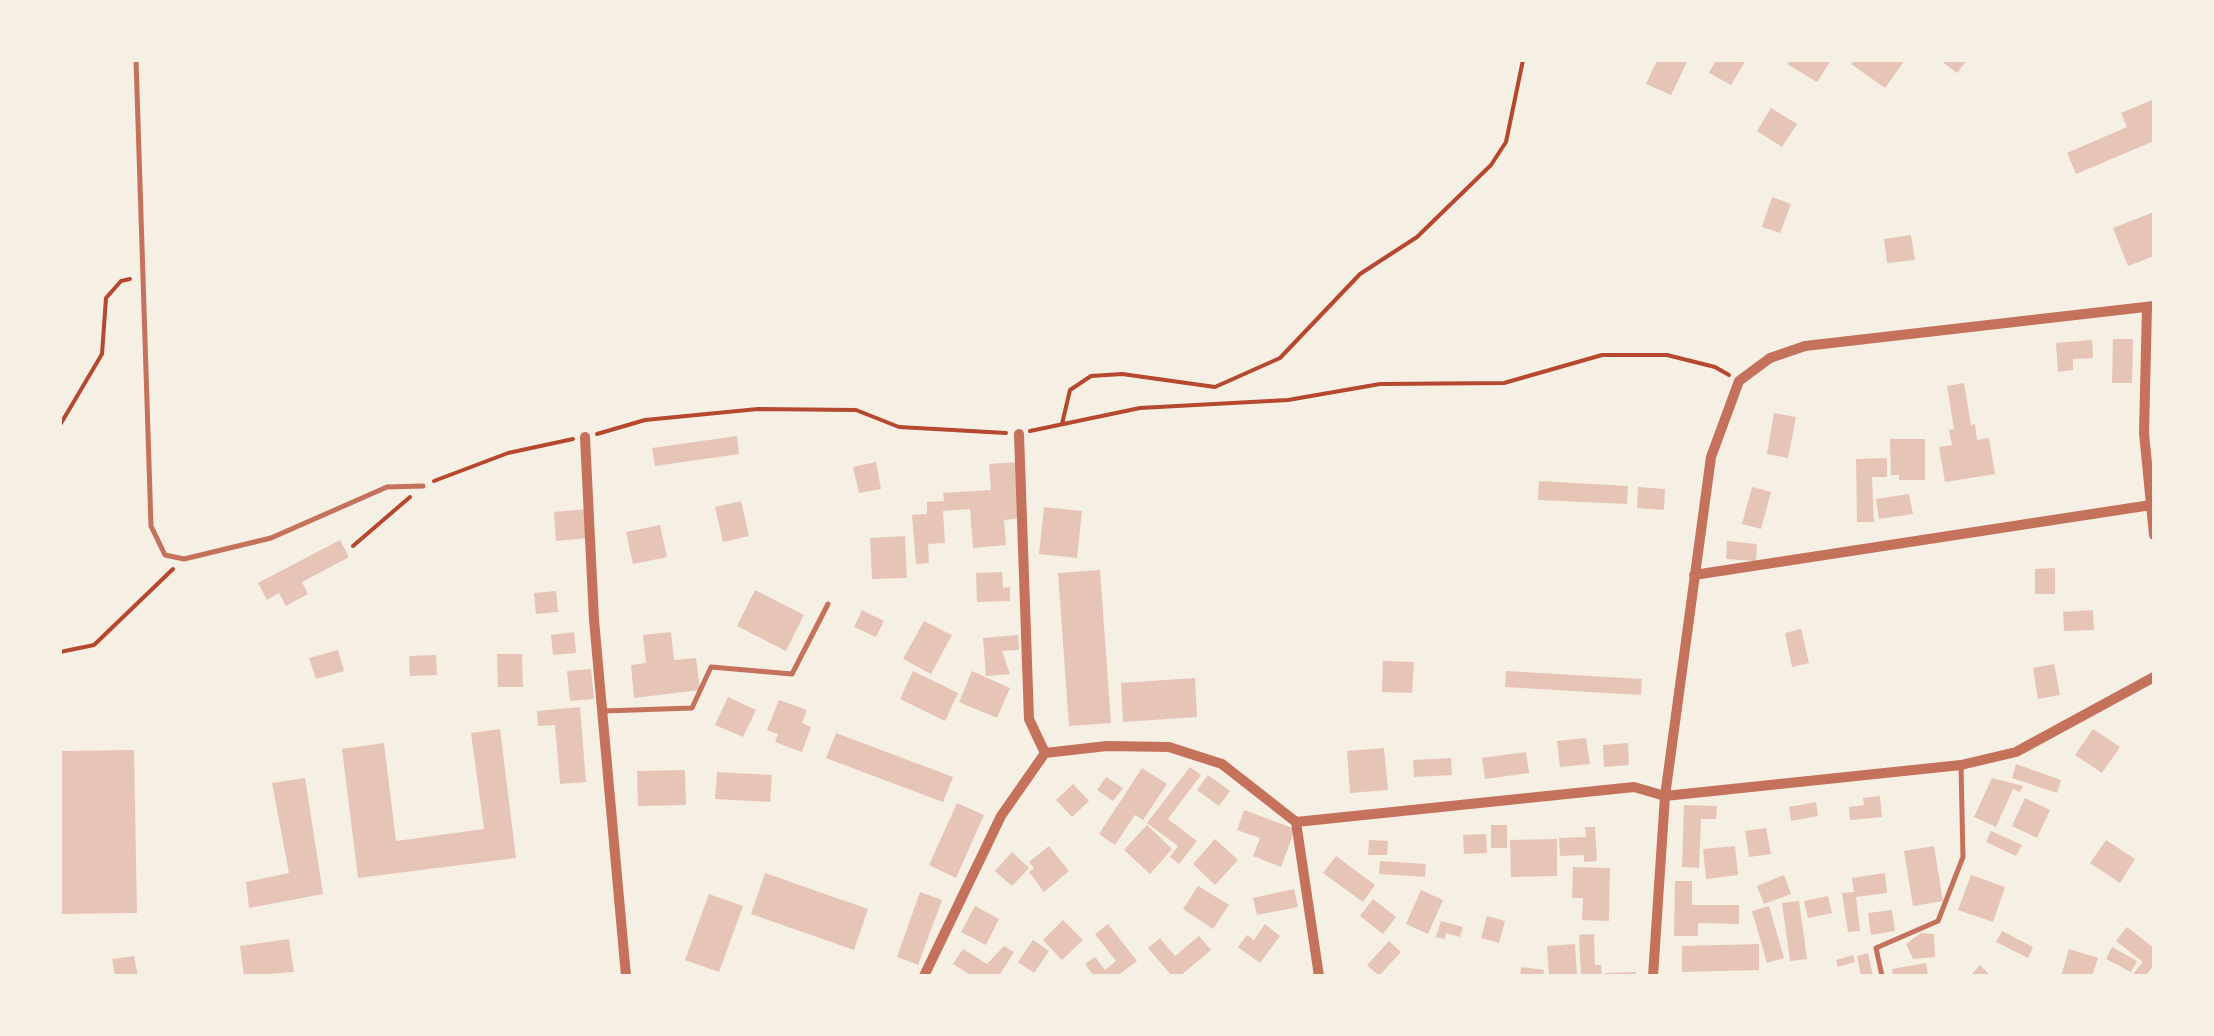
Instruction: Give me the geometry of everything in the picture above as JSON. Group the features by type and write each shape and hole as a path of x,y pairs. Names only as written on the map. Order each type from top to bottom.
{"street":[{"path":"1654,976 1665,796 1694,575 1711,458 1739,381 1770,358 1806,346 2150,306 2144,433 2154,535"},
{"path":"1019,434 1029,720 1044,753"},
{"path":"585,437 594,620 626,976"},
{"path":"1694,575 2151,505"},
{"path":"1296,822 1634,787 1665,796 1961,766 2016,752 2154,677"},
{"path":"924,976 1001,816 1044,753 1108,746 1169,748 1222,764 1296,822 1319,976"}],"lane":[{"path":"136,60 152,526 165,555 184,559 270,538 388,487 423,486"},
{"path":"604,711 692,708 712,666 792,674 828,604"},
{"path":"1882,976 1876,948 1938,921 1963,857 1961,766"}],"path":[{"path":"1062,424 1070,390 1091,376 1122,374 1215,387 1280,358 1360,274 1417,238 1492,165 1506,142 1523,60"},
{"path":"60,425 102,354 106,298 121,281 143,276"},
{"path":"353,546 423,486 480,462 645,420 758,408 856,410 899,426 1019,434 1140,408 1288,400 1380,384 1504,383 1602,355 1667,355 1714,366 1739,381"},
{"path":"60,652 94,645 184,559"}],"building":[{"path":"1657,60 1688,60 1671,95 1646,84"},
{"path":"1716,60 1746,60 1731,85 1709,73"},
{"path":"1790,60 1831,60 1817,82 1787,64"},
{"path":"1854,60 1905,60 1885,88 1851,64"},
{"path":"1940,60 1967,60 1957,73"},
{"path":"2152,100 2154,141 2076,174 2067,153 2127,127 2121,113"},
{"path":"1771,108 1797,124 1782,147 1757,131"},
{"path":"1772,197 1791,204 1780,233 1762,227"},
{"path":"2154,212 2154,256 2128,266 2113,228"},
{"path":"1911,235 1915,260 1887,263 1884,239"},
{"path":"2113,339 2133,339 2132,383 2112,383"},
{"path":"2092,340 2093,358 2073,359 2073,370 2058,372 2056,343"},
{"path":"1964,383 1971,425 1975,424 1977,440 1989,438 1995,474 1945,482 1939,447 1952,445 1949,430 1954,429 1947,386"},
{"path":"1774,413 1796,417 1788,458 1767,454"},
{"path":"737,436 739,454 655,466 652,448"},
{"path":"1890,439 1925,439 1925,480 1899,480 1899,475 1891,475"},
{"path":"1887,458 1887,477 1872,477 1874,522 1857,522 1856,459"},
{"path":"876,462 881,489 859,493 853,467"},
{"path":"1017,462 1021,518 1004,520 1006,545 973,548 970,509 943,511 945,543 928,544 929,563 916,564 912,515 927,514 927,502 944,501 943,493 991,490 989,464"},
{"path":"1539,481 1628,486 1627,504 1538,500"},
{"path":"1638,487 1665,489 1664,510 1637,508"},
{"path":"1752,487 1771,492 1761,529 1742,524"},
{"path":"1909,494 1913,514 1879,519 1876,499"},
{"path":"741,501 749,536 723,542 715,507"},
{"path":"1044,507 1082,511 1077,558 1039,554"},
{"path":"587,509 589,538 556,541 554,512"},
{"path":"660,525 667,557 633,564 626,532"},
{"path":"905,536 907,578 872,579 870,538"},
{"path":"340,540 349,557 302,582 308,594 286,606 279,593 267,600 258,583"},
{"path":"1727,541 1757,544 1756,561 1726,559"},
{"path":"2055,568 2055,594 2035,594 2035,569"},
{"path":"1100,570 1111,723 1069,726 1058,573"},
{"path":"1002,572 1003,588 1010,587 1010,601 977,602 976,573"},
{"path":"755,590 804,615 786,651 737,626"},
{"path":"556,591 558,612 536,614 534,593"},
{"path":"862,610 884,621 876,637 854,627"},
{"path":"2093,610 2094,630 2064,631 2063,612"},
{"path":"924,621 952,635 931,674 903,659"},
{"path":"1801,629 1809,663 1792,667 1785,633"},
{"path":"574,632 576,653 553,655 551,635"},
{"path":"671,632 674,660 696,658 700,690 634,698 631,665 646,663 643,635"},
{"path":"1018,635 1019,650 1002,651 1010,674 986,676 983,638"},
{"path":"338,650 344,671 316,679 309,658"},
{"path":"497,654 522,654 523,687 498,687"},
{"path":"436,655 437,675 410,676 409,656"},
{"path":"1383,661 1414,662 1412,693 1382,692"},
{"path":"2054,664 2060,695 2038,699 2033,668"},
{"path":"591,669 594,699 570,701 567,671"},
{"path":"913,671 958,693 945,721 900,699"},
{"path":"972,671 1010,688 997,718 959,702"},
{"path":"1506,671 1642,679 1641,695 1505,687"},
{"path":"1195,678 1197,717 1123,722 1121,683"},
{"path":"728,697 756,710 743,737 715,725"},
{"path":"779,700 807,710 802,723 811,727 802,752 775,742 778,734 767,730"},
{"path":"580,707 586,782 560,784 555,725 538,726 537,711"},
{"path":"500,729 516,858 358,878 342,749 384,743 396,841 484,829 471,733"},
{"path":"2093,729 2120,747 2102,773 2075,755"},
{"path":"836,733 953,777 943,802 826,758"},
{"path":"1586,738 1590,764 1560,767 1557,741"},
{"path":"1628,743 1629,765 1604,767 1603,745"},
{"path":"1384,748 1388,790 1350,793 1347,751"},
{"path":"134,750 137,913 61,914 60,751"},
{"path":"1526,752 1529,773 1485,779 1482,758"},
{"path":"1451,758 1452,775 1414,777 1413,760"},
{"path":"2016,764 2061,780 2057,793 2012,778"},
{"path":"1190,767 1201,775 1168,819 1197,841 1179,864 1170,857 1178,846 1147,823"},
{"path":"1142,768 1167,784 1143,820 1135,815 1115,845 1099,834"},
{"path":"685,770 686,805 638,806 637,771"},
{"path":"717,772 772,775 770,802 715,799"},
{"path":"1208,775 1230,791 1219,806 1197,790"},
{"path":"1106,777 1123,788 1113,801 1097,790"},
{"path":"305,778 323,894 249,908 246,882 289,873 272,783"},
{"path":"1992,778 2023,786 2020,792 2013,789 1996,827 1974,817"},
{"path":"1073,784 1089,801 1072,817 1056,800"},
{"path":"1880,796 1882,817 1850,820 1849,807 1864,805 1863,798"},
{"path":"2025,798 2050,810 2037,838 2012,826"},
{"path":"1816,802 1818,816 1791,821 1789,807"},
{"path":"957,803 984,815 956,878 929,865"},
{"path":"1684,805 1717,806 1716,819 1701,819 1699,868 1682,867"},
{"path":"1244,810 1295,829 1281,867 1253,856 1260,838 1237,830"},
{"path":"1147,825 1172,849 1150,874 1124,850"},
{"path":"1491,825 1507,825 1507,848 1491,848"},
{"path":"1585,827 1595,827 1597,861 1584,862 1584,855 1560,856 1559,838 1586,837"},
{"path":"1766,828 1771,854 1749,857 1745,831"},
{"path":"1991,831 2022,845 2016,856 1986,842"},
{"path":"1486,834 1487,853 1464,854 1463,835"},
{"path":"1215,839 1238,860 1215,885 1193,864"},
{"path":"1557,839 1557,876 1511,877 1510,840"},
{"path":"1369,840 1388,841 1387,855 1368,855"},
{"path":"2106,840 2135,859 2120,883 2090,863"},
{"path":"1049,846 1069,871 1044,892 1029,872 1034,868 1029,862"},
{"path":"1735,846 1738,875 1706,879 1703,849"},
{"path":"1934,846 1943,901 1913,906 1904,851"},
{"path":"1012,852 1029,868 1012,886 995,871"},
{"path":"1336,856 1375,885 1363,902 1323,873"},
{"path":"1380,861 1426,864 1425,877 1379,874"},
{"path":"1573,867 1610,868 1609,921 1582,920 1583,898 1572,898"},
{"path":"765,873 868,909 854,950 751,914"},
{"path":"1885,873 1887,893 1856,897 1860,931 1848,932 1842,893 1854,892 1852,878"},
{"path":"1784,875 1791,894 1764,904 1757,886"},
{"path":"1971,875 2005,887 1993,922 1958,910"},
{"path":"1675,881 1692,881 1692,905 1739,905 1739,924 1698,923 1698,936 1674,936"},
{"path":"1198,886 1229,905 1213,929 1183,909"},
{"path":"1294,889 1298,907 1257,915 1253,898"},
{"path":"1421,890 1443,900 1428,934 1406,924"},
{"path":"920,892 942,900 918,965 897,957"},
{"path":"709,894 743,906 719,972 685,960"},
{"path":"1828,896 1832,913 1808,918 1804,901"},
{"path":"1373,899 1396,917 1383,934 1360,916"},
{"path":"1799,901 1807,959 1790,961 1782,903"},
{"path":"975,906 999,919 986,945 961,932"},
{"path":"1769,906 1784,958 1767,963 1752,911"},
{"path":"1892,910 1895,931 1871,935 1868,913"},
{"path":"1487,916 1505,921 1499,943 1481,938"},
{"path":"1063,920 1083,940 1062,960 1043,940"},
{"path":"1441,921 1463,927 1460,937 1446,933 1445,939 1436,937"},
{"path":"1108,924 1137,961 1117,976 1094,976 1085,964 1095,957 1105,970 1116,961 1095,934"},
{"path":"1265,924 1280,936 1260,963 1238,947 1247,935 1254,940"},
{"path":"2127,927 2154,948 2154,965 2145,976 2133,974 2143,962 2116,941"},
{"path":"2002,931 2033,947 2028,958 1996,942"},
{"path":"1921,933 1934,934 1935,957 1913,959 1906,944"},
{"path":"1594,934 1595,965 1601,965 1602,976 1581,976 1579,935"},
{"path":"1199,936 1211,950 1180,976 1172,976 1148,948 1160,938 1175,956"},
{"path":"289,939 294,972 244,976 240,946"},
{"path":"1033,940 1049,951 1034,973 1018,962"},
{"path":"1389,941 1401,952 1379,976 1367,965"},
{"path":"1575,944 1577,976 1549,976 1547,946"},
{"path":"1759,944 1759,970 1682,972 1682,946"},
{"path":"1004,946 1014,952 999,976 972,976 953,964 963,949 987,964"},
{"path":"2112,947 2137,961 2131,972 2106,959"},
{"path":"2069,949 2098,958 2092,976 2061,976"},
{"path":"1868,953 1873,976 1861,976 1857,956"},
{"path":"1853,955 1855,962 1838,967 1836,960"},
{"path":"134,956 138,976 115,976 112,959"},
{"path":"1926,963 1928,976 1893,976 1892,969"},
{"path":"1980,965 1991,976 1970,976"},
{"path":"1521,967 1544,970 1543,976 1520,976"},
{"path":"1636,972 1636,976 1605,976 1605,973"}]}
